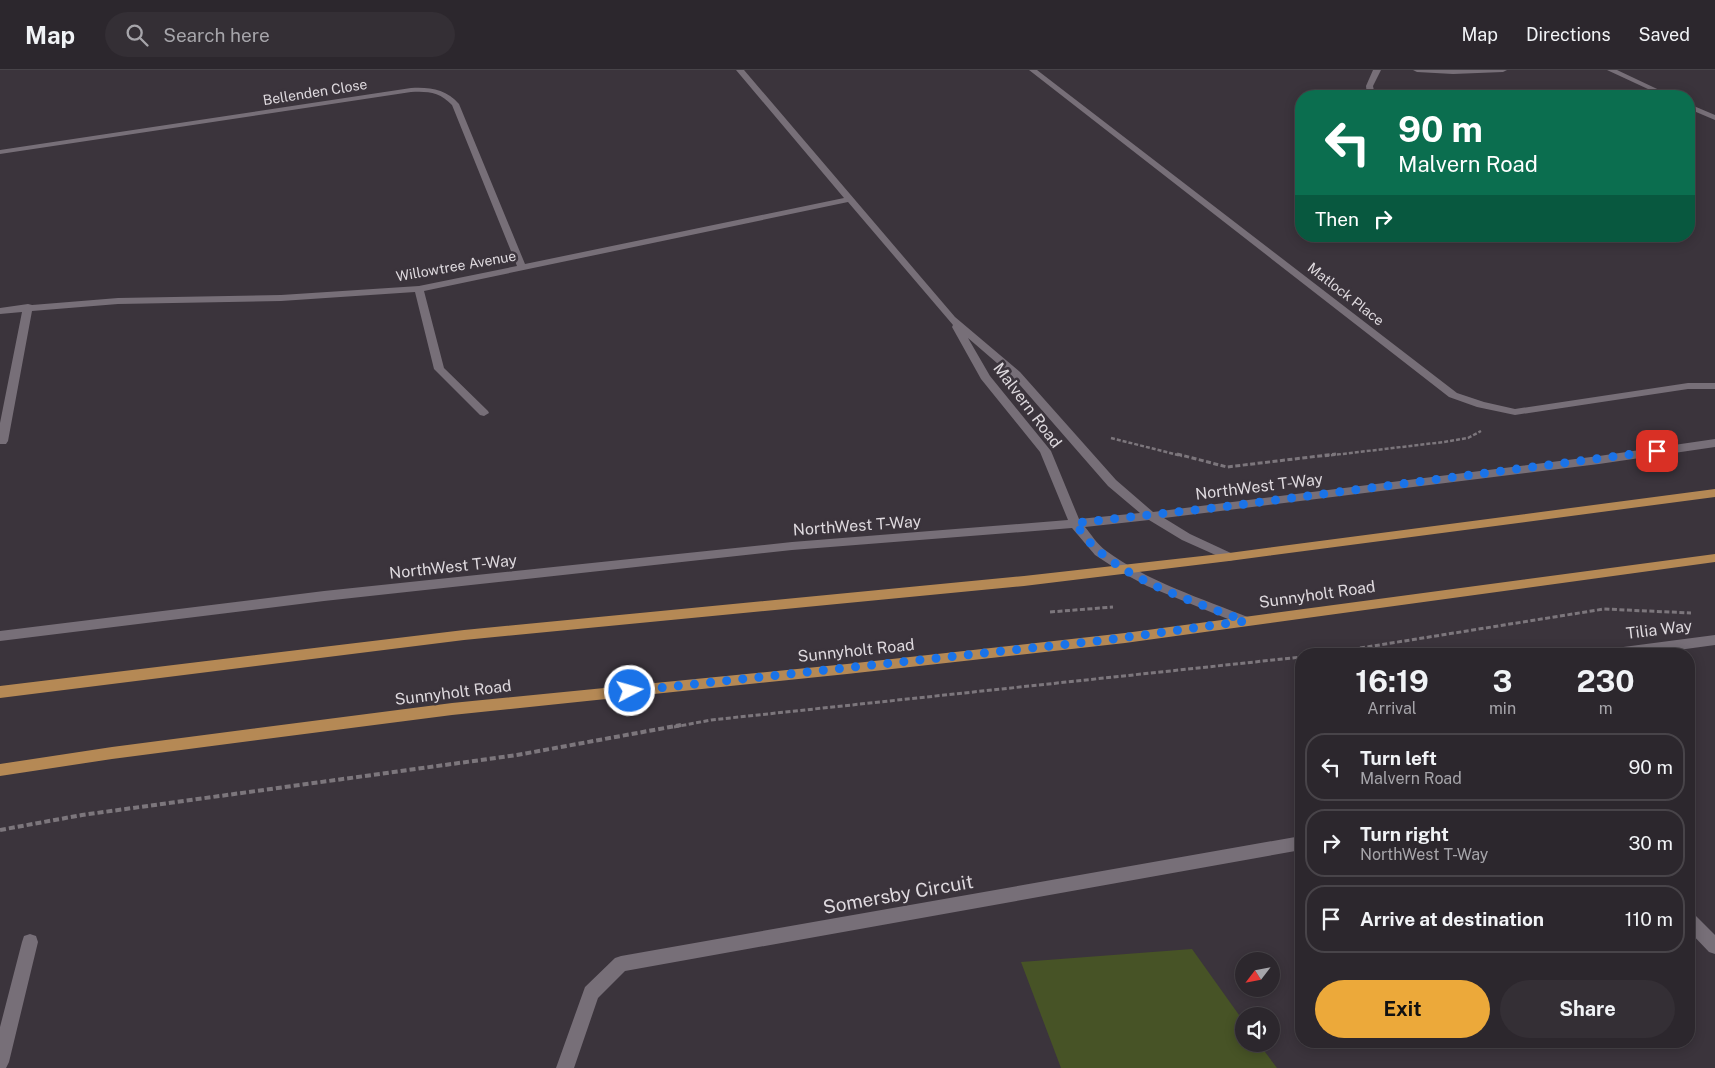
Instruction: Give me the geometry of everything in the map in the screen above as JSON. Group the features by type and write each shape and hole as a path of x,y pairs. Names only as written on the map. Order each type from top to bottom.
{"main road":[{"path":"0,692 192,667 464,636 1024,581 1229,557 1715,493"},
{"name":"Sunnyholt Road","path":"0,770 112,753 452,709 856,668 1125,638 1715,558"}],"street":[{"name":"Malvern Road","path":"740,70 952,319 1016,374 1112,483 1151,516 1186,537 1229,557"},
{"name":"Matlock Place","path":"1033,70 1453,394 1480,406 1515,412 1688,386 1715,386"},
{"path":"1368,90 1378,70"},
{"path":"1417,70 1453,72 1503,70"},
{"path":"1611,70 1655,90"},
{"name":"Bellenden Close","path":"0,152 411,90 440,92 449,97 455,104 522,267"},
{"path":"1695,109 1715,118"},
{"name":"Willowtree Avenue","path":"0,311 28,307 118,301 339,296 419,289 850,199"},
{"path":"419,289 439,369 484,413"},
{"path":"2,440 28,307"},
{"name":"Malvern Road","path":"952,319 985,377 1045,451 1075,523 1100,552 1125,569 1158,586 1245,621"},
{"name":"NorthWest T-Way","path":"0,636 324,596 782,547 1151,516 1600,460 1715,443"},
{"name":"Tilia Way","path":"1654,648 1715,640"},
{"name":"Somersby Circuit","path":"565,1068 591,993 621,964 1295,844"},
{"path":"1695,926 1715,946"},
{"path":"0,1062 30,942"}],"path":[{"path":"1111,438 1227,467 1468,438 1488,427 1497,409"},
{"path":"1050,612 1113,607"},
{"path":"1360,648 1604,609 1696,614"},
{"path":"0,830 82,815 517,755 711,720 1295,658"}],"green space":[{"path":"1192,949 1235,1009 1235,1052 1265,1052 1277,1068 1061,1068 1021,962"}],"route":[{"path":"630,691 1142,636 1245,621 1150,583 1125,569 1100,552 1075,523 1151,516 1600,460 1657,451"}]}
